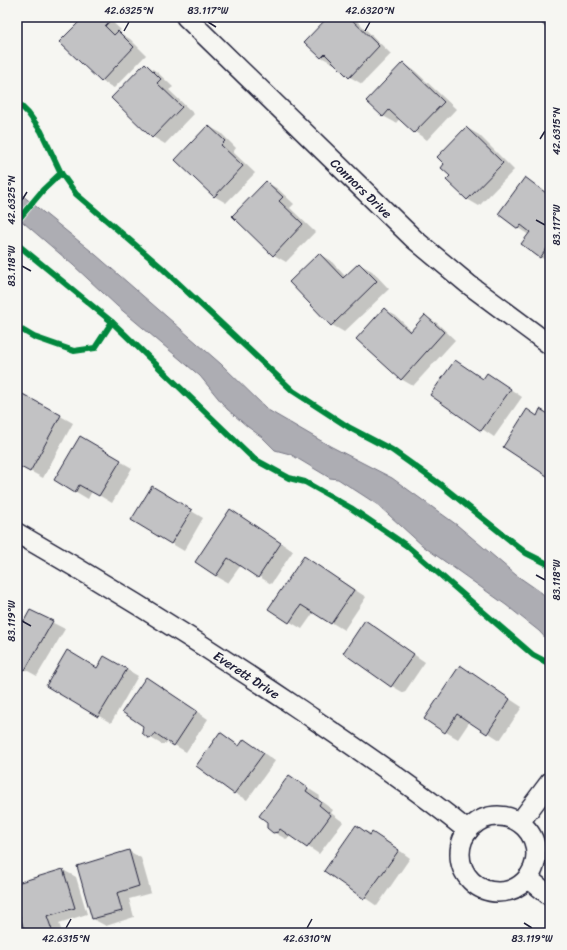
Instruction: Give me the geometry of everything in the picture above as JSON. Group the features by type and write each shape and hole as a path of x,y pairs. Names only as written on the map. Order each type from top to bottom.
{"street":[{"name":"Connors Drive","path":"186,17 414,239 468,284 550,345"},
{"name":"Everett Drive","path":"17,533 75,566 209,649 342,738 468,830"},
{"path":"520,822 550,782"},
{"path":"498,816 510,817 520,822 530,832 534,842 536,856 533,869 528,878 517,888 506,891 492,890 478,886 468,877 462,867 459,856 462,843 468,830 474,824 485,818 498,816"},
{"path":"528,878 550,896"}],"shaded area":[{"path":"17,191 96,255 221,364 268,410 330,446 392,478 457,525 516,575 542,593 550,604 550,643 539,631 506,605 423,546 378,505 338,479 330,478 290,454 275,450 262,437 227,409 200,376 117,306 73,265 17,217"}],"building":[{"path":"84,17 104,17 109,22 105,26 114,35 118,31 134,47 101,82 59,42"},
{"path":"328,17 349,17 379,46 349,78 325,54 321,58 304,42"},
{"path":"535,17 550,17 550,31"},
{"path":"403,62 444,102 414,133 389,110 383,117 366,101"},
{"path":"145,63 161,79 157,83 182,107 152,138 111,98"},
{"path":"208,125 225,141 221,145 243,166 214,197 175,160"},
{"path":"466,127 503,163 467,200 446,180 450,176 441,168 444,164 437,157"},
{"path":"525,177 550,196 550,244 540,258 521,244 530,232 521,225 518,229 498,214"},
{"path":"266,181 283,197 279,201 303,224 273,256 232,216"},
{"path":"319,253 343,278 359,263 377,281 331,326 289,282"},
{"path":"384,308 410,332 425,315 444,332 401,380 356,339"},
{"path":"455,360 483,379 487,373 511,389 481,431 430,395"},
{"path":"17,391 61,415 30,472 17,465 19,440 17,439"},
{"path":"527,409 537,416 540,409 550,415 550,471 547,476 503,447"},
{"path":"80,436 121,460 99,496 79,485 75,493 54,480"},
{"path":"152,486 192,510 171,544 131,520"},
{"path":"230,509 281,543 258,578 228,558 216,576 195,562"},
{"path":"304,556 354,590 331,624 301,605 289,623 268,609"},
{"path":"30,610 53,621 25,670 17,666 17,617 24,621"},
{"path":"365,620 414,654 391,687 343,653"},
{"path":"67,650 97,668 104,656 127,669 98,717 46,686"},
{"path":"460,665 510,699 487,734 457,714 445,733 424,719"},
{"path":"146,677 197,711 174,746 155,733 153,737 148,738 142,733 143,726 122,712"},
{"path":"220,732 239,746 244,739 264,753 234,794 196,766"},
{"path":"289,775 308,788 306,791 321,802 319,805 331,815 307,848 280,829 278,832 273,833 267,828 267,822 259,816"},
{"path":"356,825 370,835 372,832 399,850 364,899 324,871"},
{"path":"129,850 139,886 117,893 122,911 92,919 77,866"},
{"path":"63,869 75,908 47,916 53,933 25,933 17,906 17,883"}],"cycle path":[{"path":"17,102 28,113 41,131 61,173 76,194 161,267 293,391 350,428 392,450 441,485 526,553 550,565"},
{"path":"17,221 43,190 61,173"},
{"path":"17,244 112,322 254,459 289,478 305,482 351,508 407,546 533,655 550,664"},
{"path":"17,327 34,337 74,351 95,348 112,322"}]}
